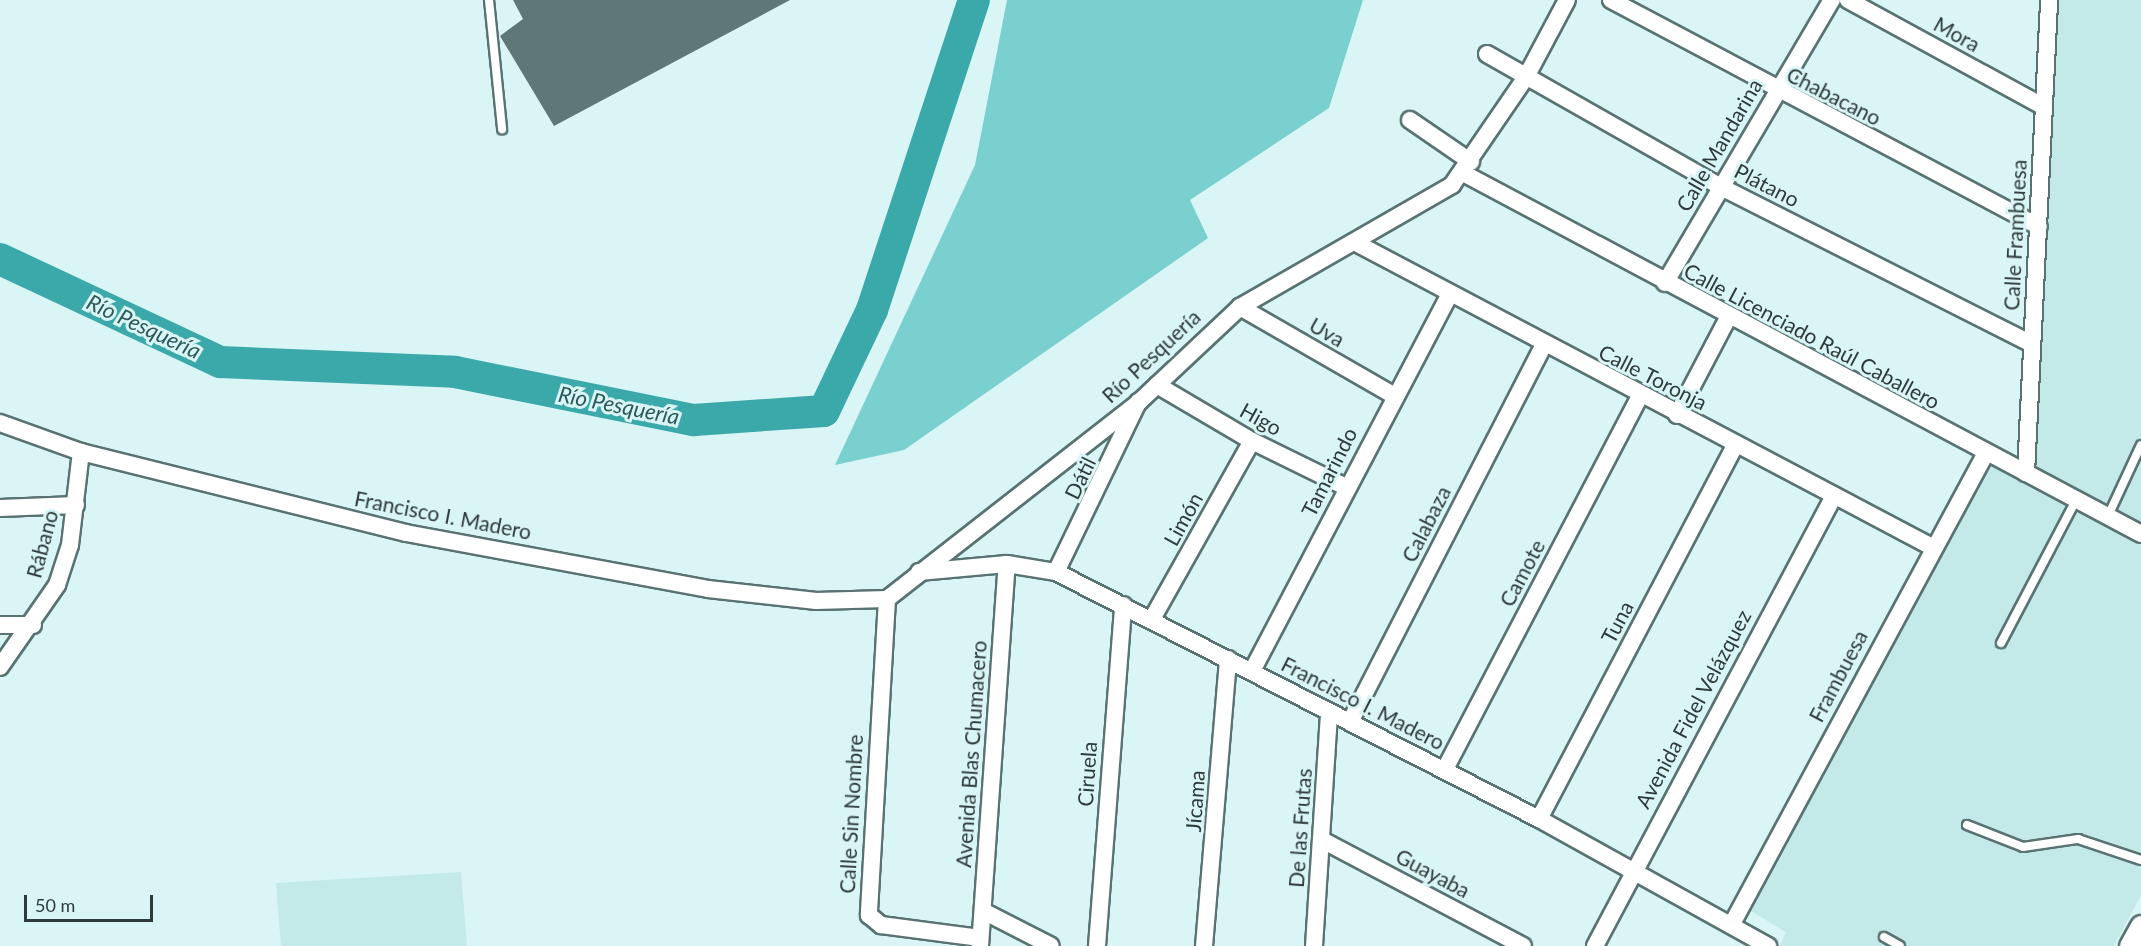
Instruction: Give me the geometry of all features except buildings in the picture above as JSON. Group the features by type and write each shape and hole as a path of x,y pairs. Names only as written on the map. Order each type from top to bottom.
{"street":[{"name":"Río Pesquería","path":"887,599 1139,402 1239,307 1441,194 1467,168 1526,77 1567,0"},
{"name":"Chabacano","path":"1611,0 1776,91 2039,227"},
{"name":"Calle Mandarina","path":"1665,284 1776,91 1832,0"},
{"name":"Mora","path":"1848,0 2044,107"},
{"name":"Calle Frambuesa","path":"2026,473 2049,0"},
{"name":"Plátano","path":"1488,54 1721,187 2032,344"},
{"name":"Calle Licenciado Raúl Caballero","path":"1410,120 1467,168 1665,284 2141,534"},
{"name":"Calle Toronja","path":"1356,243 1543,346 1932,547"},
{"name":"Tamarindo","path":"1251,671 1393,395 1449,295"},
{"name":"Uva","path":"1239,307 1393,395"},
{"path":"1677,415 1728,318"},
{"name":"Calabaza","path":"1350,722 1543,346"},
{"name":"Higo","path":"1157,385 1252,441 1346,487"},
{"name":"Camote","path":"1445,769 1640,396"},
{"name":"Dátil","path":"1056,572 1139,402"},
{"name":"Francisco I. Madero","path":"0,423 81,452 406,533 708,588 816,601 887,599"},
{"name":"Limón","path":"1152,619 1252,441"},
{"name":"Tuna","path":"1539,819 1735,446"},
{"name":"Rábano","path":"0,667 33,625 65,565 76,505 81,452"},
{"name":"Frambuesa","path":"1734,922 1932,547 1986,453"},
{"name":"Avenida Fidel Velázquez","path":"1595,946 1633,869 1834,495"},
{"path":"0,508 76,505"},
{"name":"Francisco I. Madero","path":"919,573 1006,564 1056,572 1445,769 1734,922 1768,946"},
{"name":"Avenida Blas Chumacero","path":"980,942 1006,564"},
{"name":"Calle Sin Nombre","path":"887,599 869,915 881,925 980,942"},
{"name":"Ciruela","path":"1097,946 1123,605"},
{"path":"0,625 33,625"},
{"name":"Jícama","path":"1204,946 1228,659"},
{"name":"De las Frutas","path":"1314,946 1329,712"},
{"name":"Guayaba","path":"1322,840 1522,946"},
{"path":"983,911 1051,946"},
{"path":"2130,946 2141,926"}],"lane":[{"path":"489,0 502,129"},
{"path":"2108,516 2141,445"},
{"path":"2001,643 2076,500"},
{"path":"1967,825 2023,847 2078,839 2141,860"},
{"path":"1884,937 1900,946"}],"shaded area":[{"path":"1007,0 1363,0 1329,108 1190,200 1208,238 904,450 835,465 975,165"},
{"path":"2059,0 2141,0 2141,895 2114,946 1780,946 1786,932 1751,911 1981,463 2030,469"},
{"path":"461,872 467,946 281,946 276,883"}],"waterway":[{"name":"Río Pesquería","path":"0,259 220,362 455,372 694,420 824,411 872,310 974,0"}]}
